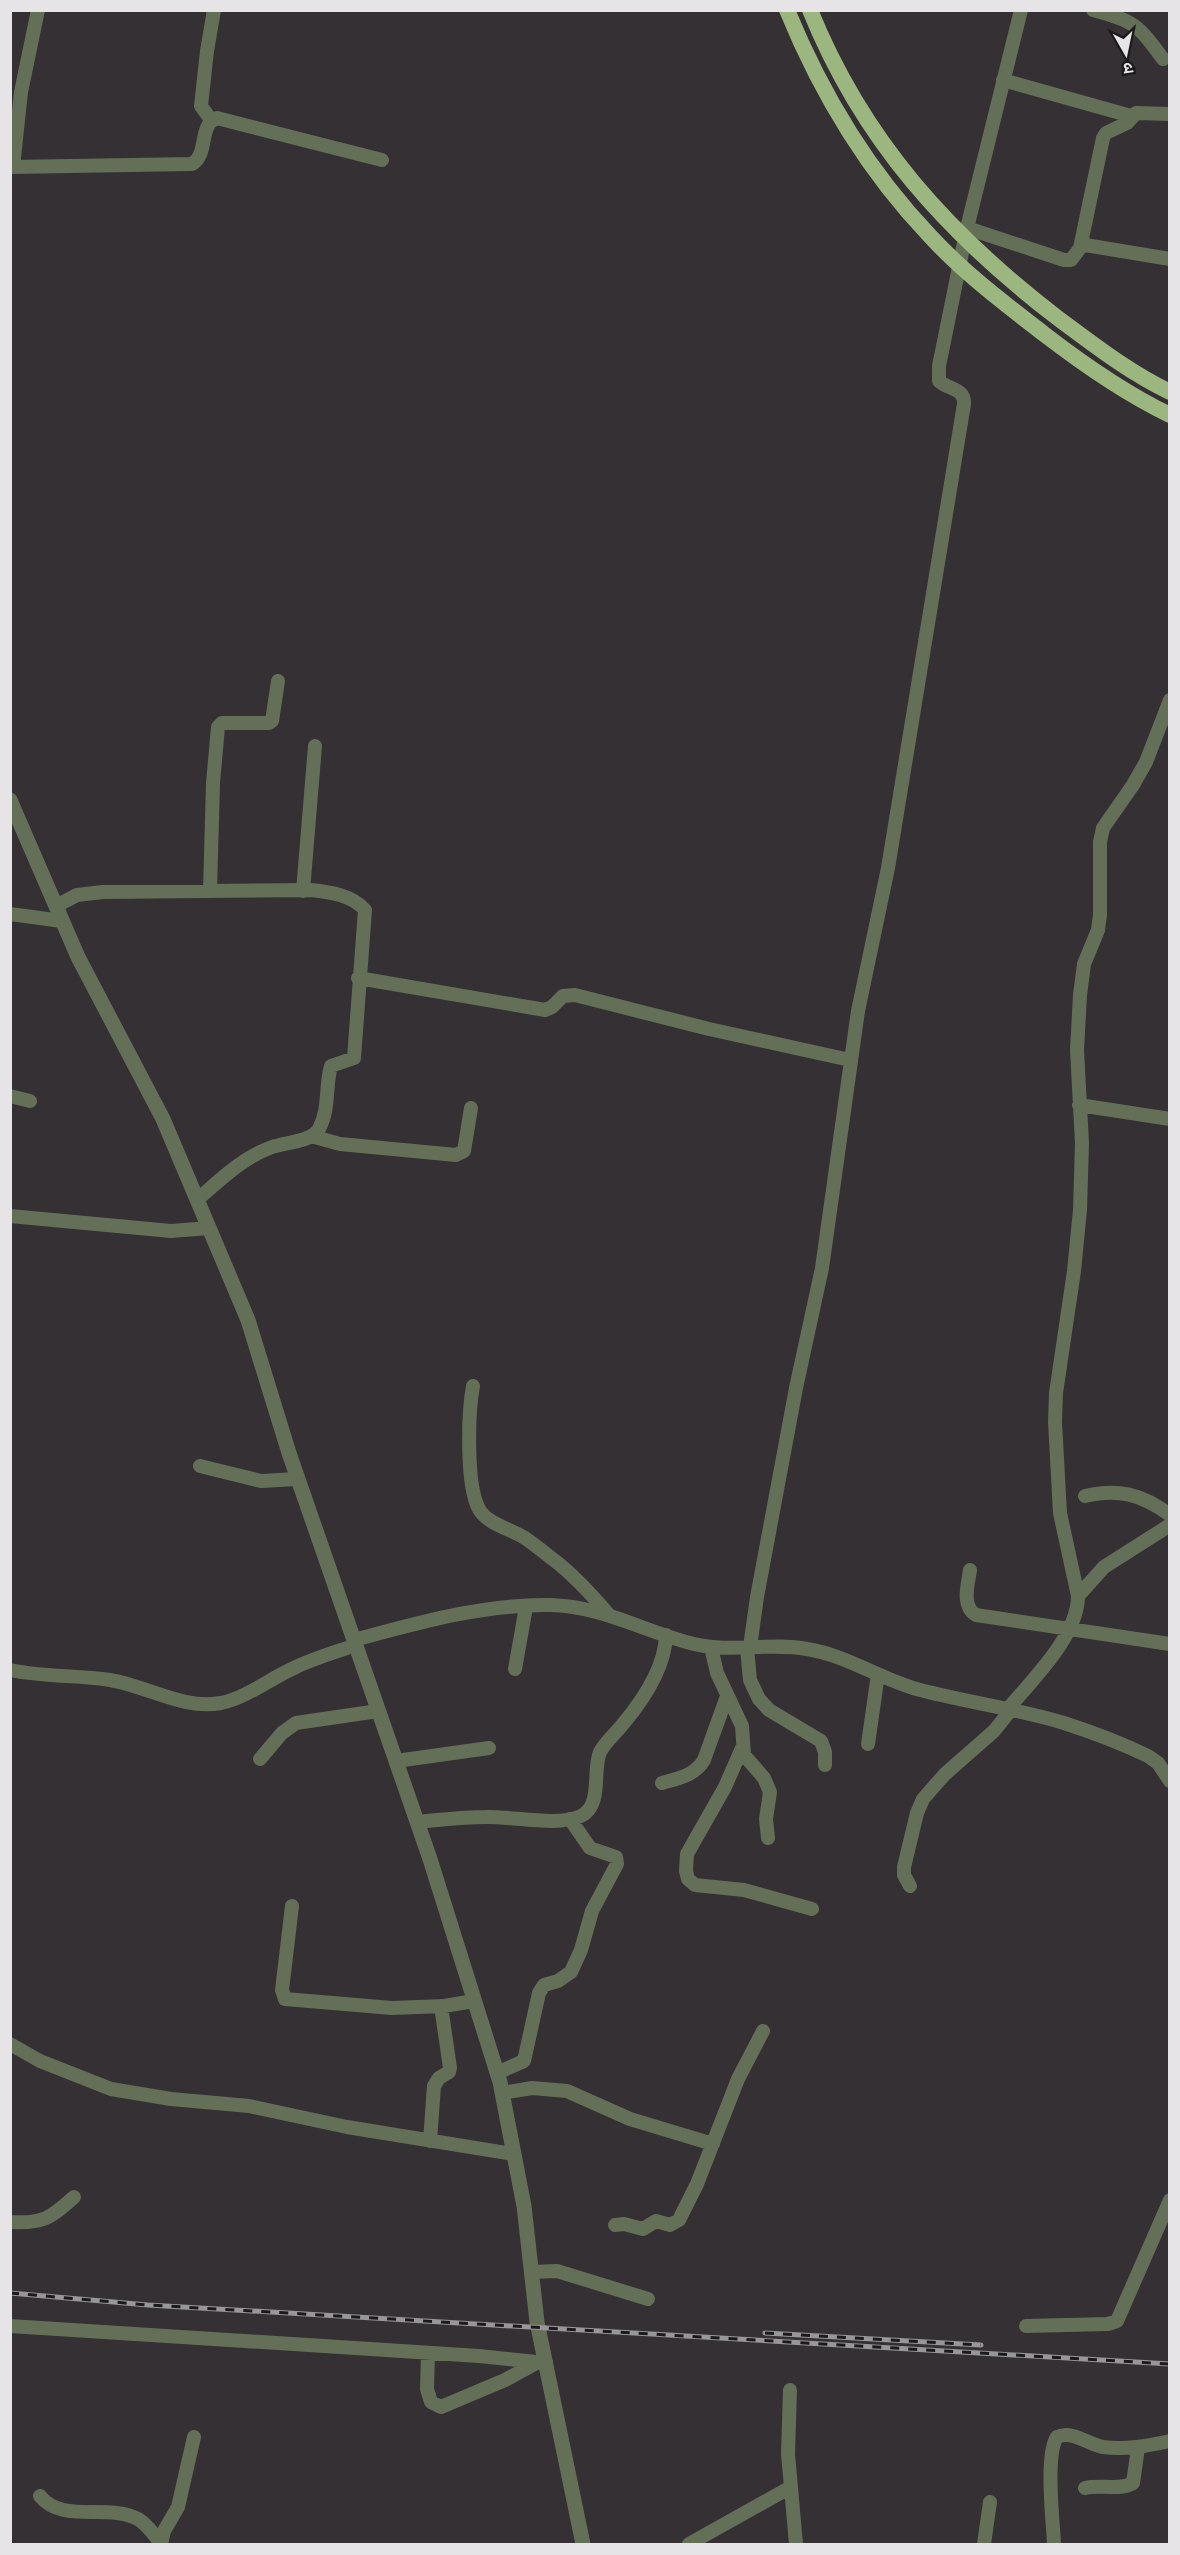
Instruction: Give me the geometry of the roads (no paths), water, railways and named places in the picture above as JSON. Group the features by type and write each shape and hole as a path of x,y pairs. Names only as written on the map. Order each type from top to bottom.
{"highway":[{"path":"787,10 804,53 845,128 904,206 960,266 1083,363 1149,405 1170,415"},
{"path":"810,10 824,44 863,116 920,193 1030,297 1095,346 1170,392"}],"street":[{"path":"38,10 21,92 12,167 192,164 201,154 211,120"},
{"path":"211,120 204,113 201,96 214,10"},
{"path":"825,1765 825,1752 821,1741 769,1710 759,1699 750,1680 749,1647 796,1388 822,1268 850,1060 864,975 896,824 964,404 965,396 945,386 939,381 938,374 965,234 1021,10"},
{"path":"1094,10 1134,23 1142,30 1163,59"},
{"path":"1003,80 1131,116 1141,112 1170,114"},
{"path":"965,234 1064,260 1076,256 1080,248 1102,138 1106,133 1127,123 1131,116"},
{"path":"211,120 225,118 382,160"},
{"path":"1080,248 1093,245 1170,259"},
{"path":"210,891 213,783 218,727 222,723 265,724 272,721 278,681"},
{"path":"910,1886 904,1875 904,1867 917,1813 923,1799 938,1781 994,1731 1070,1629 1077,1614 1078,1596 1060,1513 1055,1422 1056,1393 1074,1271 1080,1210 1082,1143 1077,1050 1080,995 1084,964 1098,930 1101,915 1101,836 1109,818 1133,785 1146,762 1170,700"},
{"path":"303,891 315,746"},
{"path":"10,800 78,957 163,1119 248,1320 297,1479 417,1822 502,2094 524,2206 542,2363 583,2544"},
{"path":"56,906 77,896 95,893 303,891 336,894 354,901 364,910 354,1058 331,1066 328,1100 319,1129 311,1136 274,1146 244,1160 197,1200"},
{"path":"10,914 62,921"},
{"path":"358,978 545,1010 552,1008 563,996 575,995 709,1029 850,1060"},
{"path":"10,1096 30,1101"},
{"path":"1079,1105 1170,1119"},
{"path":"311,1136 340,1144 456,1155 464,1151 466,1145 471,1108"},
{"path":"10,1216 171,1231 209,1228"},
{"path":"473,1386 468,1437 473,1489 479,1510 556,1561 579,1580 609,1615"},
{"path":"200,1466 261,1481 297,1479"},
{"path":"1085,1496 1111,1491 1121,1492 1155,1505 1170,1515"},
{"path":"1078,1596 1104,1567 1167,1530"},
{"path":"970,1570 967,1604 972,1613 1170,1644"},
{"path":"10,1670 110,1680 176,1700 210,1704 237,1698 295,1668 355,1643 440,1618 492,1609 569,1606 609,1615 666,1635 711,1647 782,1647 818,1651 945,1697 1061,1722 1131,1748 1158,1763 1170,1781"},
{"path":"515,1669 526,1607"},
{"path":"417,1822 484,1817 560,1821 581,1815 592,1805 600,1753 631,1714 660,1669 666,1649 666,1635"},
{"path":"711,1647 717,1673 742,1726 742,1748 747,1760 764,1778 770,1792 766,1819 768,1838"},
{"path":"868,1744 878,1674"},
{"path":"662,1783 684,1777 698,1769 704,1760 727,1696"},
{"path":"260,1759 282,1732 296,1724 378,1711"},
{"path":"396,1761 489,1748"},
{"path":"742,1748 725,1787 687,1854 685,1862 688,1879 695,1885 744,1890 812,1909"},
{"path":"497,2073 524,2061 539,1993 544,1985 558,1982 571,1972 582,1950 592,1911 617,1864 616,1857 590,1848 570,1819"},
{"path":"292,1906 282,1990 285,1999 392,2008 441,2006 474,2001"},
{"path":"430,2141 435,2086 437,2080 449,2072 450,2068 441,2006"},
{"path":"615,2225 624,2224 643,2229 656,2221 670,2225 677,2223 697,2184 738,2079 763,2031"},
{"path":"10,2044 40,2061 111,2089 249,2106 347,2127 513,2154"},
{"path":"502,2094 532,2088 567,2091 630,2119 713,2144"},
{"path":"10,2222 27,2223 48,2219 74,2197"},
{"path":"1026,2326 1108,2324 1117,2321 1170,2199"},
{"path":"531,2272 556,2271 648,2300"},
{"path":"10,2326 428,2353 542,2363"},
{"path":"428,2353 428,2395 431,2402 441,2407 542,2363"},
{"path":"790,2390 788,2454 796,2544"},
{"path":"1054,2544 1051,2474 1055,2440 1067,2434 1099,2446 1138,2448 1170,2441"},
{"path":"161,2544 164,2531 178,2507 194,2438"},
{"path":"1085,2488 1101,2484 1122,2487 1133,2483 1138,2448"},
{"path":"689,2544 790,2487"},
{"path":"40,2496 45,2503 57,2509 118,2514 137,2519 161,2544"},
{"path":"984,2544 990,2502"}],"railway":[{"path":"10,2293 148,2305 1170,2364"},
{"path":"765,2333 981,2345"}]}
